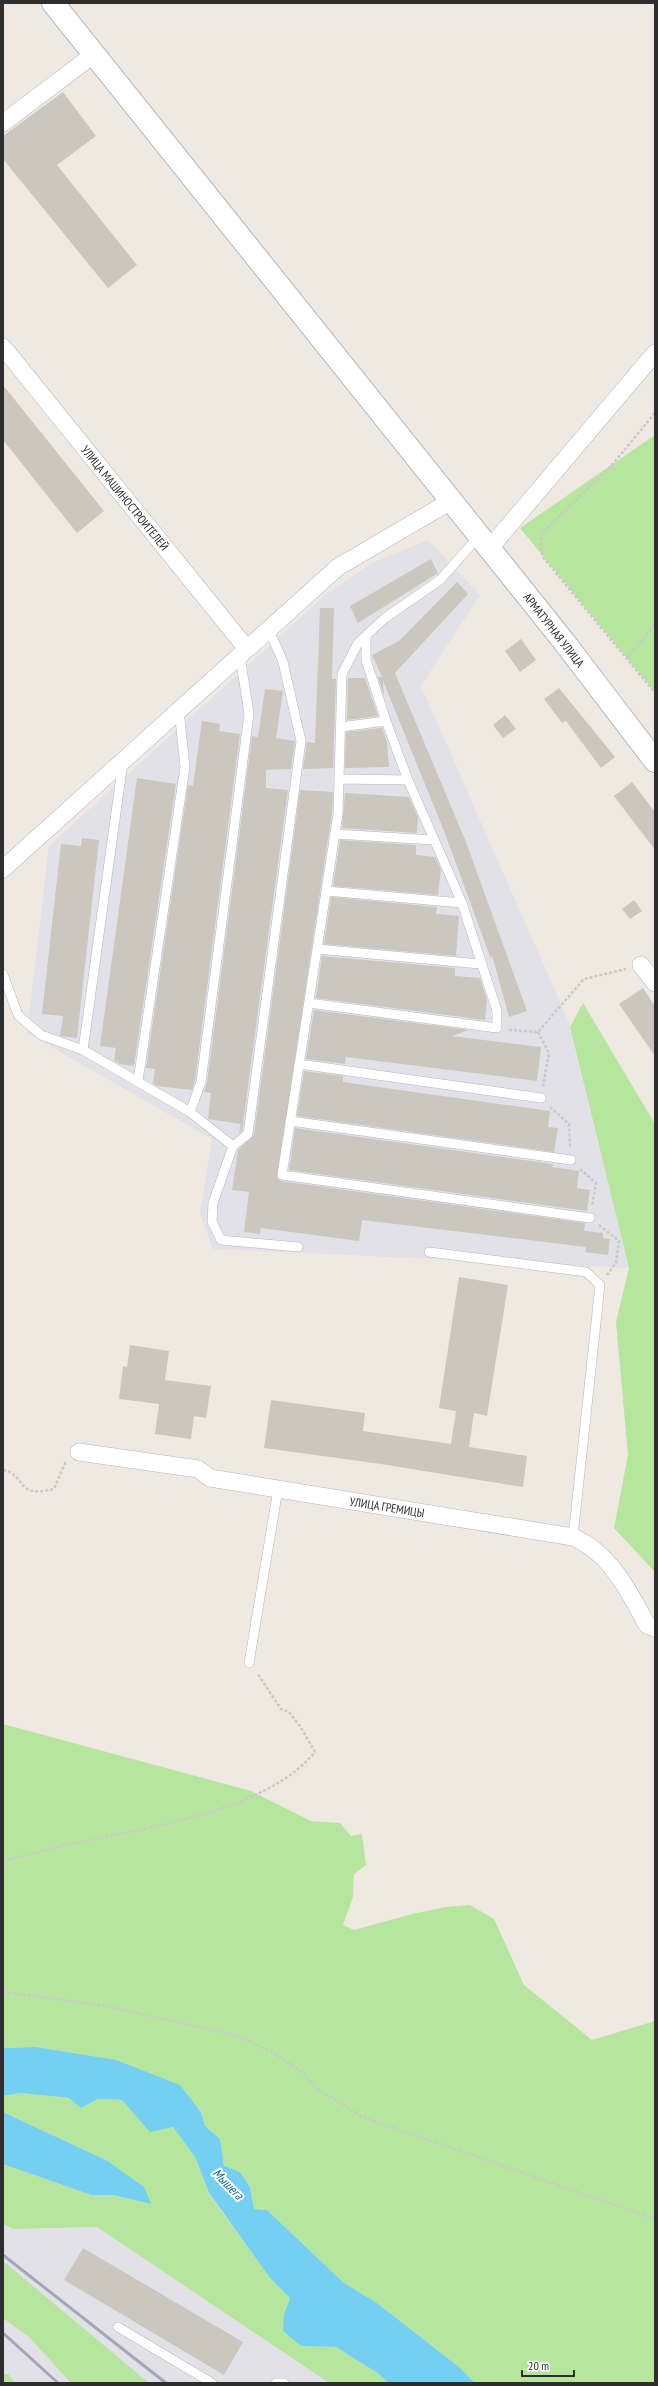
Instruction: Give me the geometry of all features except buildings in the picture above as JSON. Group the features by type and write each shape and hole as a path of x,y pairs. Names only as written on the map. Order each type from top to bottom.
{"street":[{"name":"АРМАТУРНАЯ УЛИЦА","path":"53,3 93,55 451,501 655,761"},
{"path":"3,123 93,55"},
{"name":"УЛИЦА МАШИНОСТРОИТЕЛЕЙ","path":"3,347 244,653"},
{"path":"484,543 655,353"},
{"path":"3,869 338,567 451,501"},
{"path":"641,965 655,983"},
{"name":"УЛИЦА ГРЕМИЦЫ","path":"79,1452 198,1469 210,1478 573,1537 587,1543 608,1562 628,1589 647,1625 655,1628"}],"lane":[{"path":"484,543 440,580 385,618 358,643 342,674 339,779 335,834 282,1175 590,1218"},
{"path":"269,630 283,662 301,742 248,1134 236,1144 214,1203 212,1222 220,1240 298,1247"},
{"path":"309,1003 497,1028 497,1011 480,964 462,903 408,780 386,721 366,660 366,636"},
{"path":"190,1112 200,1082 249,714 244,653"},
{"path":"138,1082 185,767 179,710"},
{"path":"340,727 386,721"},
{"path":"83,1050 124,760"},
{"path":"339,779 408,780"},
{"path":"335,834 434,840"},
{"path":"326,891 462,903"},
{"path":"317,949 480,964"},
{"path":"3,974 18,1014 41,1035 83,1050 190,1112 236,1144"},
{"path":"299,1064 541,1098"},
{"path":"290,1121 570,1160"},
{"path":"429,1252 586,1272 600,1285 573,1537"},
{"path":"249,1663 278,1489"},
{"path":"118,2327 212,2383"},
{"path":"276,2383 284,2383"}],"path":[{"path":"655,413 612,465 541,534 542,556 655,693"},
{"path":"627,658 655,624"},
{"path":"497,1028 538,1032 584,979 641,965"},
{"path":"236,1144 286,1148"},
{"path":"3,1470 16,1476 27,1489 34,1492 50,1490 54,1489 69,1456 79,1452"},
{"path":"3,1860 70,1844 149,1830 223,1807 291,1776 304,1766 315,1752 300,1726 289,1712 281,1708 249,1663"},
{"path":"3,1992 101,2005 235,2035 271,2052 300,2070 318,2089 363,2117 655,2219"}],"shaded area":[{"path":"428,540 480,595 421,686 568,1020 629,1268 213,1249 200,1214 212,1139 27,1033 49,846 324,596 370,564"},
{"path":"3,2224 13,2229 97,2227 329,2383 3,2383"}],"green space":[{"path":"655,435 655,692 520,528"},
{"path":"583,1003 655,1124 655,1572 614,1528 628,1455 616,1322 629,1268 570,1027"},
{"path":"3,1724 251,1791 311,1821 340,1823 351,1836 362,1834 366,1865 354,1874 353,1897 343,1925 354,1930 412,1914 446,1907 470,1905 494,1919 524,1985 592,2040 655,2021 655,2383 475,2383 459,2367 377,2303 344,2283 267,2210 254,2209 250,2187 240,2172 224,2167 220,2139 205,2126 201,2112 180,2085 35,2047 3,2048"},
{"path":"21,2093 69,2098 81,2108 98,2099 122,2100 150,2131 173,2127 195,2157 209,2194 270,2278 290,2298 284,2314 301,2346 336,2347 379,2374 388,2383 329,2383 97,2227 13,2229 3,2224 3,2164 91,2195 113,2195 151,2204 106,2160 3,2112 3,2096"},
{"path":"3,2261 149,2383 71,2383 29,2337 3,2318"},
{"path":"3,2374 8,2374 15,2383 3,2383"}],"water":[{"name":"Мышега","path":"35,2047 116,2060 180,2085 201,2112 205,2126 220,2139 224,2166 240,2172 250,2187 254,2209 267,2210 344,2283 377,2303 459,2367 475,2383 388,2383 379,2374 336,2347 301,2346 283,2331 284,2314 290,2298 270,2278 209,2193 195,2157 173,2127 150,2132 122,2100 98,2099 81,2108 69,2098 21,2093 3,2096 3,2048"},
{"path":"3,2112 106,2160 144,2187 151,2204 113,2195 91,2195 3,2164"}],"railway":[{"path":"3,2255 166,2383"},
{"path":"3,2333 58,2383"}]}
